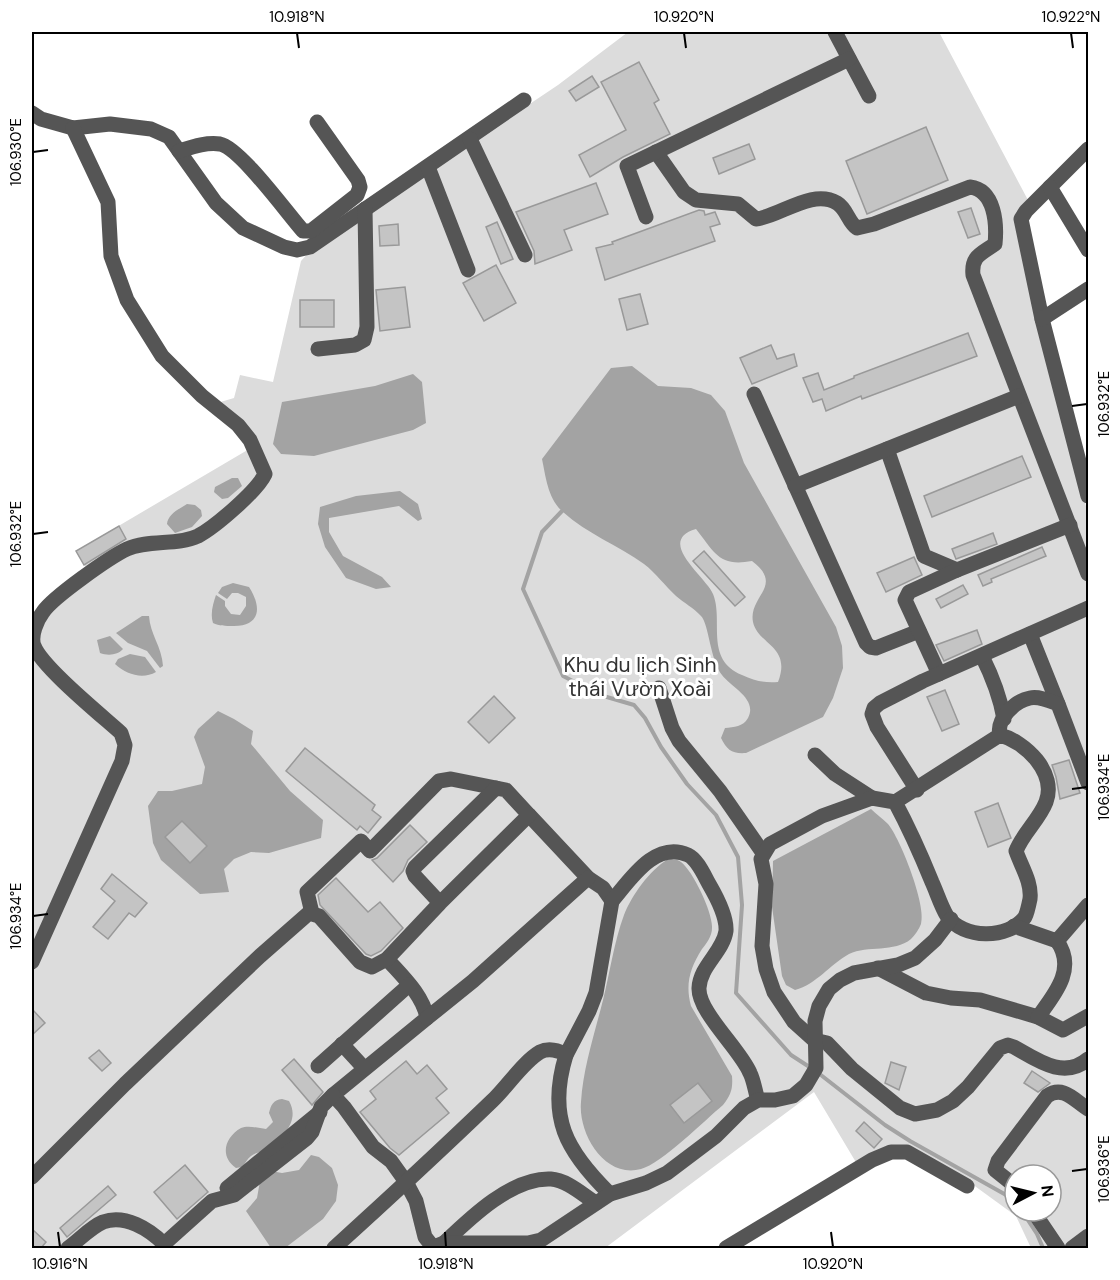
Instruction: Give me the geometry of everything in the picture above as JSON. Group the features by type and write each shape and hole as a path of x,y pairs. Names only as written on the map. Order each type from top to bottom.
{"street":[{"path":"835,32 869,96"},
{"path":"646,217 627,166 849,58"},
{"path":"32,113 41,119 73,128 110,124 151,129 169,137 216,203 243,228 284,247 297,250 310,247 524,100"},
{"path":"179,151 204,144 222,144 239,155 303,231 311,231 357,195 360,188 358,180 317,122"},
{"path":"32,962 71,878 122,761 124,751 121,733 46,664 33,645 34,631 41,613 52,601 128,549 184,540 206,531 254,490 264,474 250,440 238,425 202,396 162,356 127,300 111,255 108,201 73,128"},
{"path":"470,139 525,255"},
{"path":"1089,149 1026,211 1021,219 1042,319 1089,496"},
{"path":"656,152 684,192 696,200 738,204 756,219 766,218 783,208 824,200 837,203 851,224 857,228 874,224 970,187 979,188 989,198 996,231 995,244 975,258 972,264 974,275 1089,574"},
{"path":"428,167 468,270"},
{"path":"1050,187 1089,250"},
{"path":"318,349 355,345 364,340 367,327 365,209"},
{"path":"1042,319 1089,289"},
{"path":"754,394 866,643 876,648 919,631"},
{"path":"795,486 1019,396"},
{"path":"887,449 924,556 957,570"},
{"path":"939,674 905,600 909,592 957,570 1070,525"},
{"path":"917,790 877,727 872,714 874,708 939,674 1089,608"},
{"path":"1030,634 1089,783"},
{"path":"982,656 998,692 1004,718"},
{"path":"659,688 675,735 720,791 763,853"},
{"path":"1000,735 999,730 1009,709 1030,698 1058,704"},
{"path":"815,755 835,774 872,798 895,802 1000,735 1020,744 1039,762 1046,776 1048,794 1046,804 1016,851 1029,882 1030,897 1025,916 1014,926 991,934 976,933 960,928 947,916 907,823 895,802"},
{"path":"312,913 307,892 361,841 370,851 439,781 451,778 506,790 588,878 603,888 612,901"},
{"path":"440,903 413,871 496,788"},
{"path":"872,798 822,816 770,844 763,853 761,859 766,884 762,946 766,969 774,992 789,1014 814,1040 827,1043 852,1069 900,1108 915,1114 932,1112 952,1101 968,1087 1000,1048 1014,1047 1052,1067 1066,1069 1084,1064 1089,1059"},
{"path":"312,913 322,918 360,962 372,967 387,959 529,815"},
{"path":"610,1194 587,1172 570,1147 558,1109 561,1071 566,1055 596,993 612,901 642,867 664,852 688,855 698,865 716,897 726,928 723,942 704,972 699,988 703,1006 750,1073 758,1100"},
{"path":"68,1248 105,1221 132,1222 148,1231 162,1246 212,1201 234,1195 307,1138 312,1132 321,1107 333,1095 473,981 588,878"},
{"path":"1058,941 1089,905"},
{"path":"32,1177 260,956 303,917 312,913"},
{"path":"333,1095 374,1147 391,1161 406,1182 416,1201 425,1237 436,1246 528,1243 541,1240 610,1194 646,1183 667,1173 716,1136 744,1108 758,1100 775,1100 793,1096 806,1085 816,1068 815,1021 819,1006 830,989 840,980 854,974 898,965 915,958 935,940 951,919"},
{"path":"1014,926 1058,941 1062,948 1065,968 1059,989 1038,1017"},
{"path":"387,959 409,985 426,1011 427,1018"},
{"path":"878,968 926,993 980,1000 1038,1017 1063,1030 1089,1016"},
{"path":"318,1066 409,985"},
{"path":"789,1014 819,1006"},
{"path":"342,1044 364,1068"},
{"path":"334,1248 541,1052 553,1050 566,1055"},
{"path":"1003,1176 995,1170 998,1161 1047,1096 1060,1090 1089,1109"},
{"path":"726,1248 872,1160 891,1152 907,1152 967,1186"},
{"path":"436,1246 476,1213 519,1185 551,1179 565,1183 596,1203"},
{"path":"1041,1223 1058,1248"},
{"path":"1072,1248 1089,1236"}],"green space":[{"name":"Khu du lịch Sinh thái Vườn Xoài","path":"628,32 939,32 1029,202 1023,208 1038,320 1088,514 1088,1248 1031,1248 1019,1223 1063,1223 1063,1163 1003,1163 1003,1207 972,1184 924,1155 857,1164 814,1092 605,1248 32,1248 32,625 88,571 76,551 256,445 217,403 234,398 240,375 273,382 301,261 310,251 558,85"}],"shaded area":[{"path":"632,366 658,386 691,388 711,395 725,411 744,463 836,627 842,646 843,668 833,698 823,717 746,753 734,752 725,746 721,738 725,728 744,723 750,711 749,705 747,699 726,680 718,668 704,620 676,596 653,571 572,520 554,501 548,488 542,459 611,368","holes":["696,529 719,556 732,562 752,561 765,577 766,584 755,605 753,622 756,630 778,653 781,661 778,682 764,682 742,675 730,668 723,659 717,639 717,616 713,594 686,560 680,542 685,535"]},
{"path":"413,374 422,382 426,423 413,430 314,456 281,454 273,444 282,402 375,386"},
{"path":"232,478 238,478 242,486 228,498 222,499 214,492 215,487"},
{"path":"400,491 418,504 422,519 418,521 399,506 329,518 329,532 343,556 382,577 391,587 376,589 346,578 325,547 318,524 320,507 356,496"},
{"path":"187,504 195,505 201,510 202,516 192,527 175,533 167,524 169,517"},
{"path":"233,583 249,587 257,608 254,619 242,625 225,626 213,623 212,613 216,595 225,601 225,606 231,614 240,615 246,606 246,597 238,593 232,593 227,599 218,593 222,587"},
{"path":"142,616 149,616 151,629 162,659 163,666 160,668 147,651 128,643 116,633"},
{"path":"110,636 123,649 113,654 100,653 97,640"},
{"path":"130,654 145,657 156,672 145,676 134,675 115,664 118,659"},
{"path":"218,711 253,731 251,744 290,791 323,820 321,838 269,853 251,852 234,859 224,869 229,892 200,894 161,860 153,843 148,806 158,791 172,791 202,784 205,767 194,737 198,729"},
{"path":"871,809 888,824 905,857 920,903 921,924 912,937 904,943 889,948 856,951 849,954 810,983 795,990 786,985 782,976 772,907 773,861"},
{"path":"668,859 678,860 686,867 709,913 711,934 692,970 688,990 689,998 691,1006 732,1076 732,1088 723,1105 671,1151 641,1169 628,1170 616,1167 605,1160 589,1139 581,1114 582,1089 617,936 624,915 642,884"},
{"path":"276,1100 289,1101 292,1108 293,1115 289,1128 274,1144 251,1156 242,1167 236,1168 227,1158 226,1152 231,1136 244,1127 266,1129 273,1122 269,1113 272,1105"},
{"path":"311,1155 319,1157 332,1168 338,1185 336,1201 323,1219 285,1248 271,1248 246,1211 257,1198 260,1181 271,1171 282,1173 299,1170"}],"building":[{"path":"639,62 659,100 654,103 670,134 623,157 590,177 579,155 626,130 601,82"},
{"path":"592,76 599,87 576,101 569,91"},
{"path":"926,127 948,180 867,214 846,161"},
{"path":"749,144 755,159 719,174 713,158"},
{"path":"596,183 608,214 564,230 572,250 535,264 534,251 516,212"},
{"path":"971,208 980,234 968,238 958,212"},
{"path":"699,210 704,211 705,215 715,212 720,224 710,227 715,241 605,280 596,248 613,244 612,242"},
{"path":"497,222 513,259 501,264 486,227"},
{"path":"398,224 399,245 380,246 379,226"},
{"path":"496,265 516,303 484,321 463,283"},
{"path":"405,287 410,327 380,331 376,290"},
{"path":"640,294 648,324 627,330 619,299"},
{"path":"300,300 334,300 334,327 300,327"},
{"path":"968,333 977,356 862,399 861,396 826,411 822,399 813,402 803,378 818,373 824,390 854,378 854,376"},
{"path":"771,345 777,359 794,354 797,366 752,384 740,358"},
{"path":"1022,456 1031,477 932,517 924,496"},
{"path":"119,526 126,539 84,565 76,551"},
{"path":"993,533 997,544 956,559 952,549"},
{"path":"1042,547 1046,556 991,579 992,582 983,586 978,575"},
{"path":"704,551 745,597 735,606 693,561"},
{"path":"914,557 922,575 886,592 877,573"},
{"path":"963,585 968,594 941,608 936,599"},
{"path":"977,630 982,644 944,661 936,645"},
{"path":"945,690 959,724 942,731 927,697"},
{"path":"494,696 515,718 489,743 468,722"},
{"path":"305,748 375,805 372,810 381,817 368,833 360,826 357,830 286,771"},
{"path":"1069,760 1080,793 1060,799 1052,765"},
{"path":"998,803 1011,838 988,847 975,812"},
{"path":"182,821 207,846 190,863 165,837"},
{"path":"410,825 427,842 408,860 403,871 393,882 372,860 377,858"},
{"path":"112,874 147,903 135,917 129,913 108,939 93,927 115,901 101,889"},
{"path":"336,878 368,912 380,902 403,928 381,951 371,956 366,954 320,905 318,895"},
{"path":"32,1009 45,1023 32,1035"},
{"path":"99,1050 111,1063 102,1071 89,1058"},
{"path":"294,1059 323,1092 312,1105 282,1070"},
{"path":"406,1061 417,1074 427,1065 447,1089 436,1098 449,1113 399,1155 390,1148 360,1112 376,1099 370,1091"},
{"path":"891,1062 906,1067 899,1090 885,1083"},
{"path":"1032,1071 1050,1083 1038,1092 1024,1083"},
{"path":"698,1083 712,1101 684,1123 670,1105"},
{"path":"864,1122 882,1139 874,1148 856,1131"},
{"path":"185,1165 208,1192 177,1219 154,1192"},
{"path":"108,1186 116,1195 67,1237 60,1228"},
{"path":"32,1229 46,1242 41,1248 32,1248"}],"waterway":[{"path":"562,511 542,532 523,589 563,676 600,695 634,705 645,718 661,747 687,784 716,815 738,857 742,905 736,993 791,1055 811,1068"},
{"path":"817,1072 885,1125 1003,1193"},
{"path":"1030,1223 1043,1248"}]}
